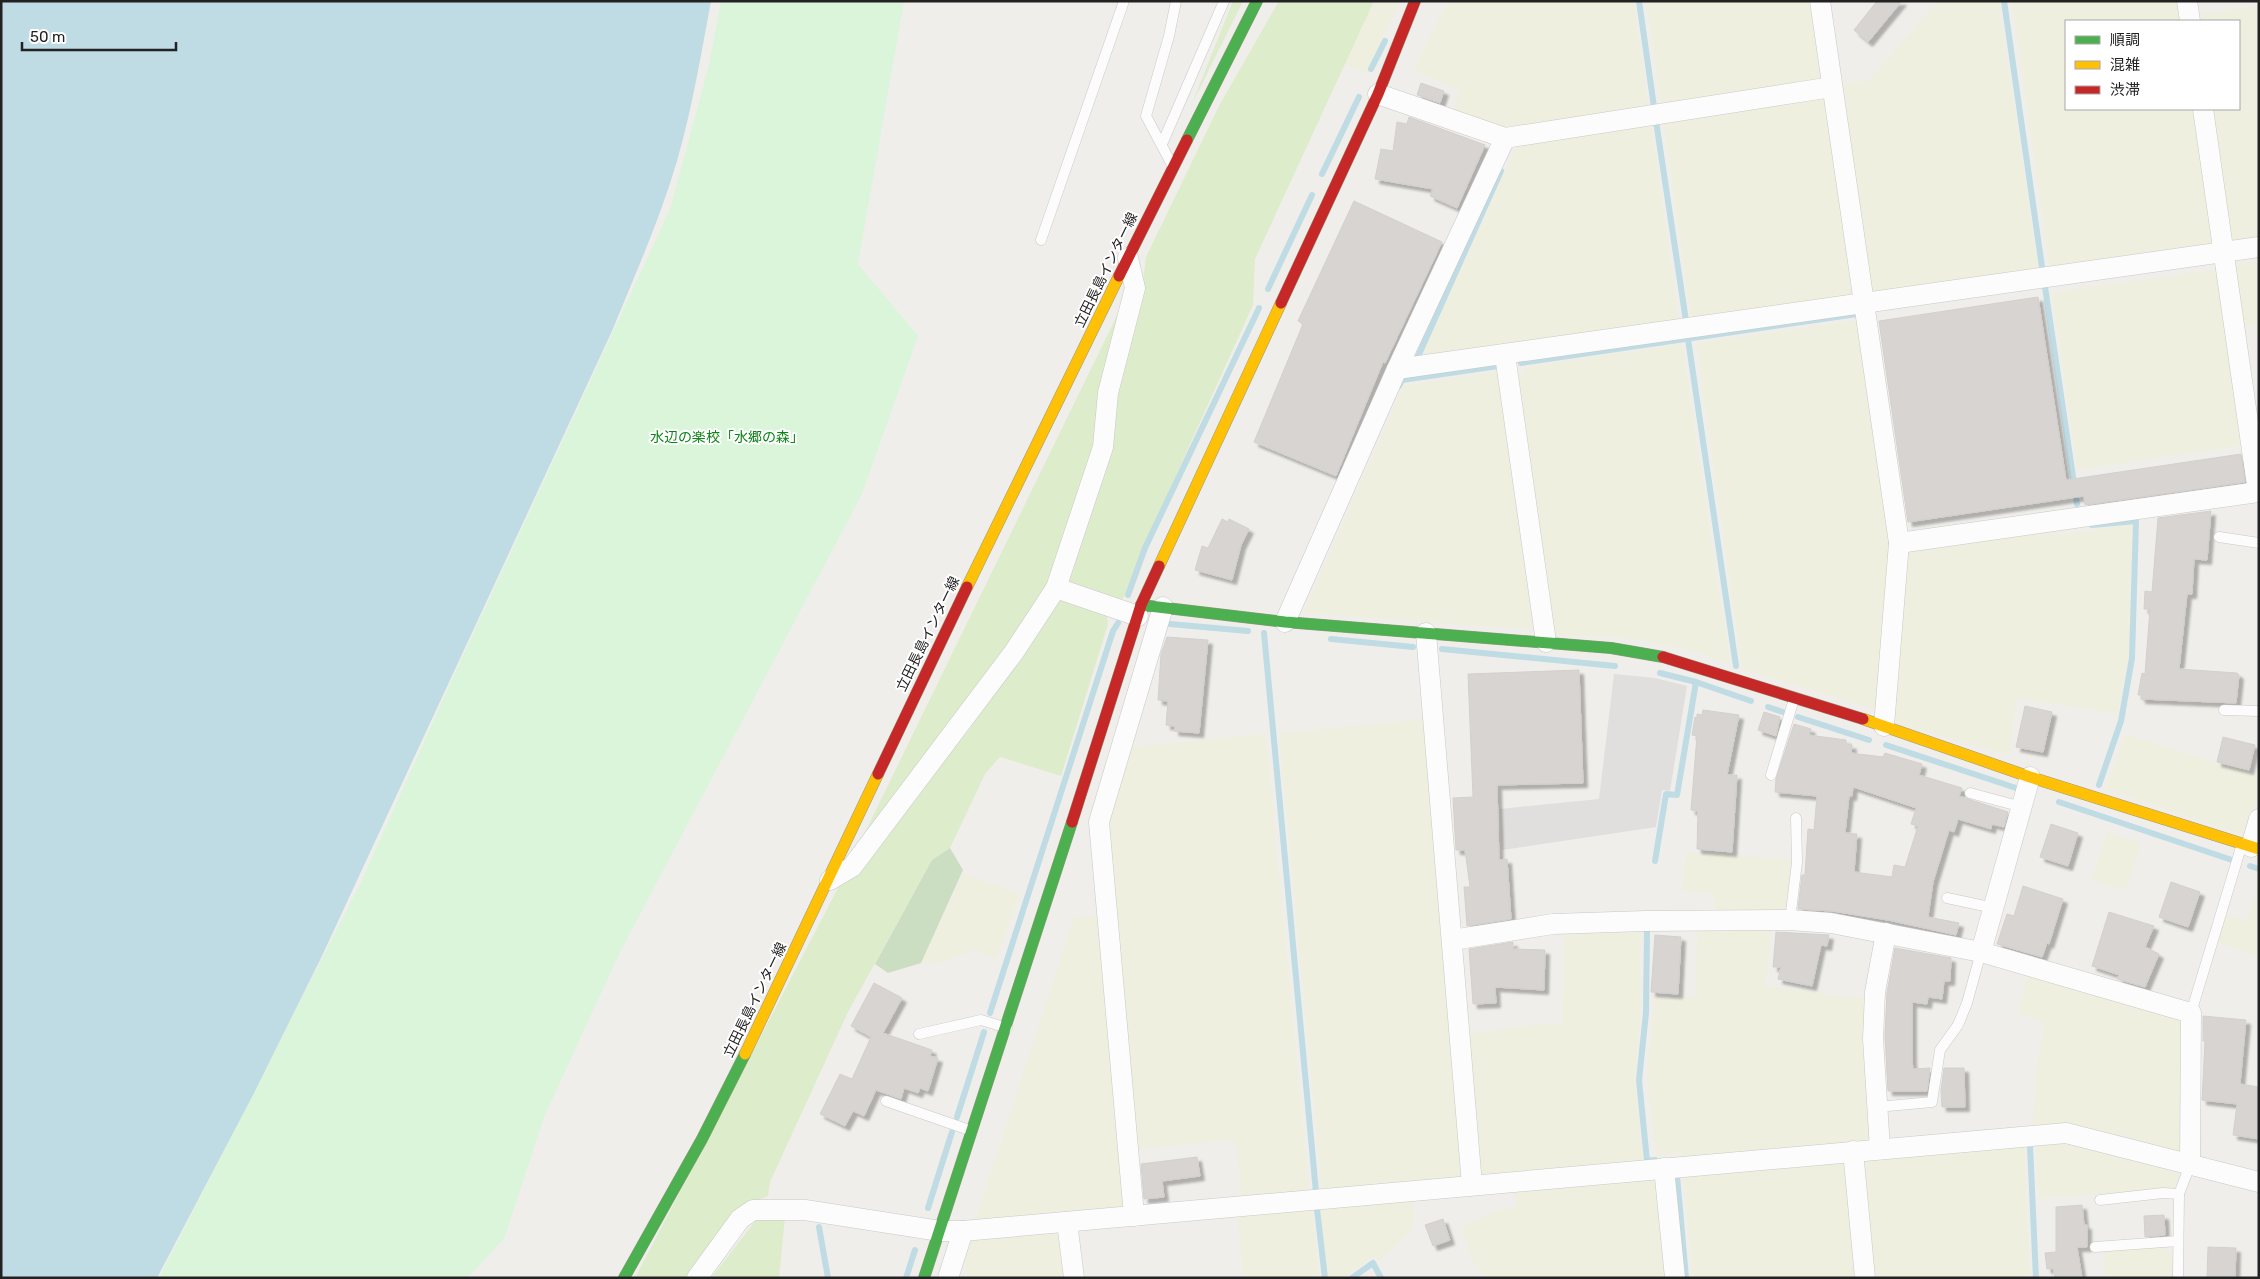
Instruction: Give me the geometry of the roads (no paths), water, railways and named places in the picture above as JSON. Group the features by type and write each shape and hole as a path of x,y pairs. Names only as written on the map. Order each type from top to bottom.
{"street":[{"name":"立田長島インター線","path":"624,1278 664,1211 734,1078 830,880 910,705 1173,166 1257,1"},
{"path":"924,1278 1007,1028 1139,610 1378,94 1415,1"},
{"path":"1820,1 1899,543 1884,726"},
{"path":"2187,1 2190,20"},
{"path":"1378,94 1505,138 1832,87"},
{"path":"1899,543 2259,492 2203,110"},
{"path":"1286,622 1397,369 1505,138"},
{"path":"1397,369 2259,247"},
{"path":"830,880 852,867 1009,660 1056,588 1102,447 1108,393 1135,288 1128,258"},
{"path":"1505,355 1546,642"},
{"path":"1056,588 1139,610 1163,607 1286,622 1612,648 1666,658 1795,697 2030,777 2251,847 2259,819"},
{"path":"1134,1216 1099,822 1163,607"},
{"path":"1426,633 1472,1185"},
{"path":"1981,952 2030,777"},
{"path":"1452,940 1553,924 1790,920 1831,923 1981,952 2191,1013 2190,1165"},
{"path":"1880,1149 1873,1039 1875,992 1886,934"},
{"path":"697,1278 740,1219 752,1210 805,1210 940,1230 963,1231 2066,1133 2259,1182"},
{"path":"1853,1151 1865,1278"},
{"path":"1664,1168 1675,1278"},
{"path":"1067,1222 1074,1278"},
{"path":"948,1278 963,1231"}],"lane":[{"path":"1041,240 1124,1"},
{"path":"1173,166 1146,116 1176,1"},
{"path":"1162,144 1224,1"},
{"path":"2219,537 2259,543"},
{"path":"1771,775 1795,697"},
{"path":"2224,710 2259,711"},
{"path":"1970,793 2022,807"},
{"path":"1790,920 1797,862 1796,818"},
{"path":"2191,1013 2251,847"},
{"path":"1947,898 1994,908"},
{"path":"1877,1107 1932,1102 1940,1050 1958,1025 1967,1003 1981,952"},
{"path":"919,1034 981,1020 1007,1028"},
{"path":"886,1101 973,1131"},
{"path":"2178,1278 2179,1194 2190,1165"},
{"path":"2100,1200 2163,1193 2179,1194"},
{"path":"2095,1247 2178,1241"}],"water":[{"path":"1,1 711,1 692,102 677,161 655,226 612,331 321,958 254,1093 157,1278 1,1278"}],"waterway":[{"path":"1639,1 1654,107"},
{"path":"2004,1 2042,267"},
{"path":"1371,69 1385,41"},
{"path":"1322,174 1359,97"},
{"path":"1656,121 1686,321"},
{"path":"1416,361 1501,171"},
{"path":"1268,289 1312,195"},
{"path":"2045,287 2077,504"},
{"path":"1128,595 1145,548 1259,308"},
{"path":"1521,363 1857,314"},
{"path":"1688,339 1736,666"},
{"path":"1399,386 1402,380 1498,366"},
{"path":"2092,525 2136,521 2132,658 2121,721 2099,785"},
{"path":"990,1013 1113,631 1118,623"},
{"path":"1170,624 1248,631"},
{"path":"1264,633 1316,1192"},
{"path":"1331,639 1413,647"},
{"path":"1442,649 1615,666"},
{"path":"1660,673 1696,682 1751,701"},
{"path":"1655,861 1666,794 1677,795 1696,682"},
{"path":"1768,707 1783,712"},
{"path":"1798,717 1869,740"},
{"path":"1886,745 2016,788"},
{"path":"2059,802 2232,860"},
{"path":"2250,866 2259,869"},
{"path":"1647,931 1646,1013 1639,1080 1647,1161 1655,1160"},
{"path":"957,1117 984,1032"},
{"path":"928,1208 952,1132"},
{"path":"2030,1146 2036,1278"},
{"path":"1677,1176 1686,1278"},
{"path":"1317,1209 1325,1278"},
{"path":"819,1227 828,1278"},
{"path":"906,1278 915,1250"},
{"path":"1352,1278 1373,1263 1381,1278"}],"park label":[{"name":"水辺の楽校「水郷の森」","path":"727,437"}]}
